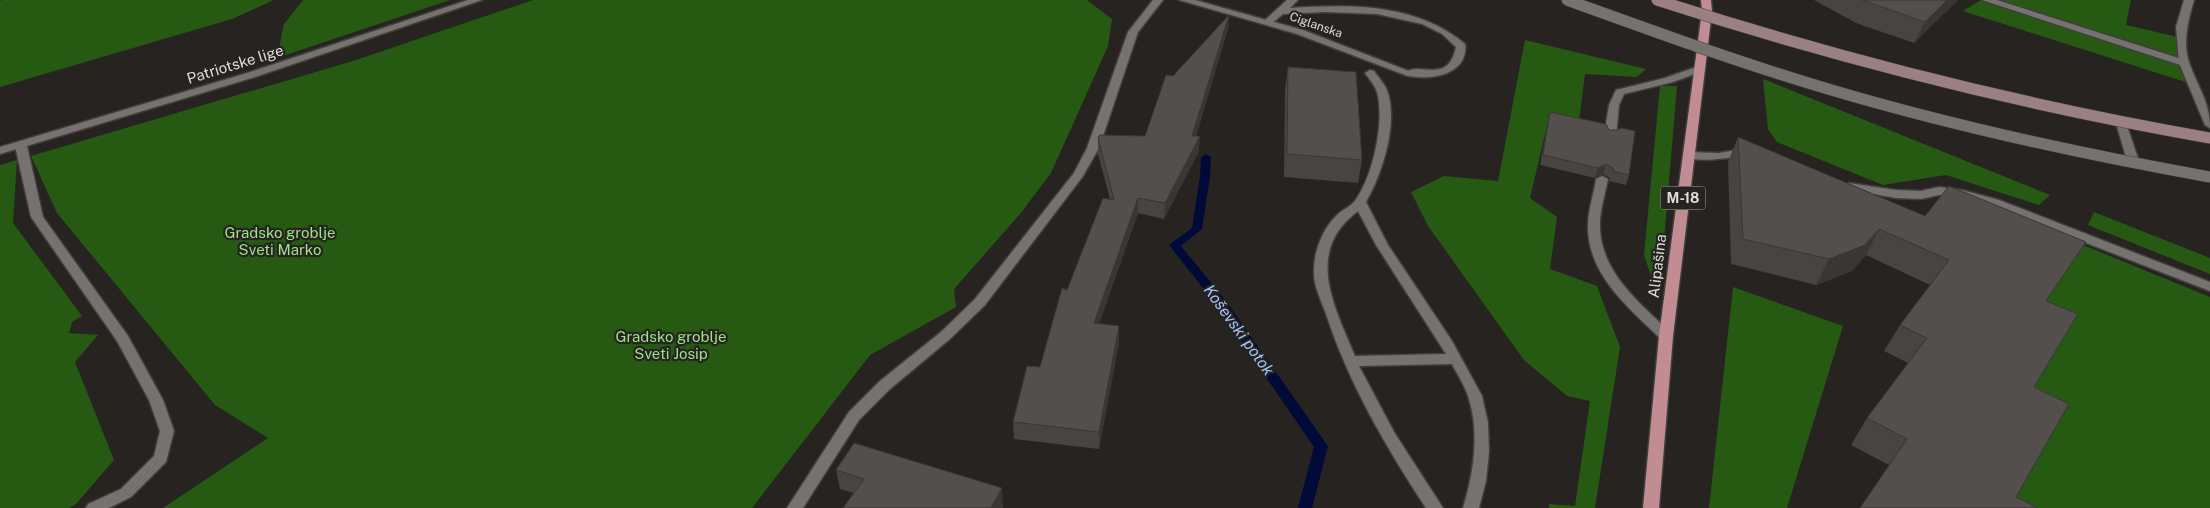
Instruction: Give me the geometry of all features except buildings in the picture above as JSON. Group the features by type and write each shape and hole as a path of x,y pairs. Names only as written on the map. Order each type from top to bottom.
{"main road":[{"path":"1657,0 1822,53 1939,83 2121,123 2210,138"},
{"name":"Alipašina","path":"1651,508 1666,336 1698,69 1707,11 1706,0"}],"street":[{"name":"Patriotske lige","path":"0,151 251,75 477,0"},
{"path":"795,508 854,416 885,385 946,335 980,302 1079,174 1093,148 1133,32 1145,14 1158,0"},
{"name":"Ciglanska","path":"1184,0 1268,22 1335,44 1409,73 1429,74 1456,66 1461,55 1461,46 1452,36 1434,26 1394,15 1339,8 1282,11"},
{"path":"1268,22 1293,0"},
{"path":"1568,0 1749,64 1829,89 1952,122 2134,164 2210,177"},
{"path":"1987,0 2184,63"},
{"path":"2190,0 2181,27 2184,63 2210,125"},
{"path":"1610,136 1614,105 1620,92 1669,80 1698,69"},
{"path":"1370,73 1382,90 1385,105 1384,138 1360,202 1339,220 1325,243 1319,273 1336,328 1371,405 1402,462 1435,508"},
{"path":"2121,123 2134,164"},
{"path":"20,146 37,217 122,338 156,400 167,431 161,458 126,493 94,508"},
{"path":"1689,155 1719,156 1750,151 1758,155"},
{"path":"1602,179 1594,229 1601,263 1622,292 1666,336"},
{"path":"1837,184 1896,194 1921,195 1938,191 1986,201 2019,211 2210,287"},
{"path":"1360,202 1385,250 1456,359 1475,396 1482,434 1478,486 1471,508"},
{"path":"1351,361 1456,359"}],"green space":[{"path":"274,0 232,19 0,87 0,1"},
{"path":"303,0 450,0 277,58 284,24"},
{"path":"533,0 1087,0 1112,19 1108,46 1051,173 1020,214 954,289 956,307 870,355 752,508 163,508 268,438 215,405 57,213 31,156 353,61"},
{"path":"1981,0 2131,0 2126,25 2182,38 2184,63 2198,86 1963,11"},
{"path":"1525,40 1646,69 1637,77 1585,74 1578,129 1548,122 1530,198 1557,217 1550,269 1597,286 1620,347 1595,508 1549,508 1549,504 1575,506 1590,401 1567,396 1524,360 1428,226 1411,192 1444,176 1498,181"},
{"path":"1763,79 2050,195 2039,205 1946,175 1883,185 1777,142 1768,129"},
{"path":"1660,86 1677,86 1659,300 1644,255"},
{"path":"17,160 13,223 82,316 72,322 69,333 98,335 75,362 114,460 76,504 69,508 0,508 0,165"},
{"path":"2094,212 2210,258 2210,274 2088,225"},
{"path":"2039,227 2210,297 2210,508 2005,508"},
{"path":"1733,287 1843,326 1787,508 1709,508"}],"waterway":[{"name":"Koševski potok","path":"1206,157 1197,229 1175,245 1219,300 1321,446 1305,508"}],"park label":[{"name":"Gradsko groblje Sveti Marko","path":"280,240"},
{"name":"Gradsko groblje Sveti Josip","path":"671,344"}]}
